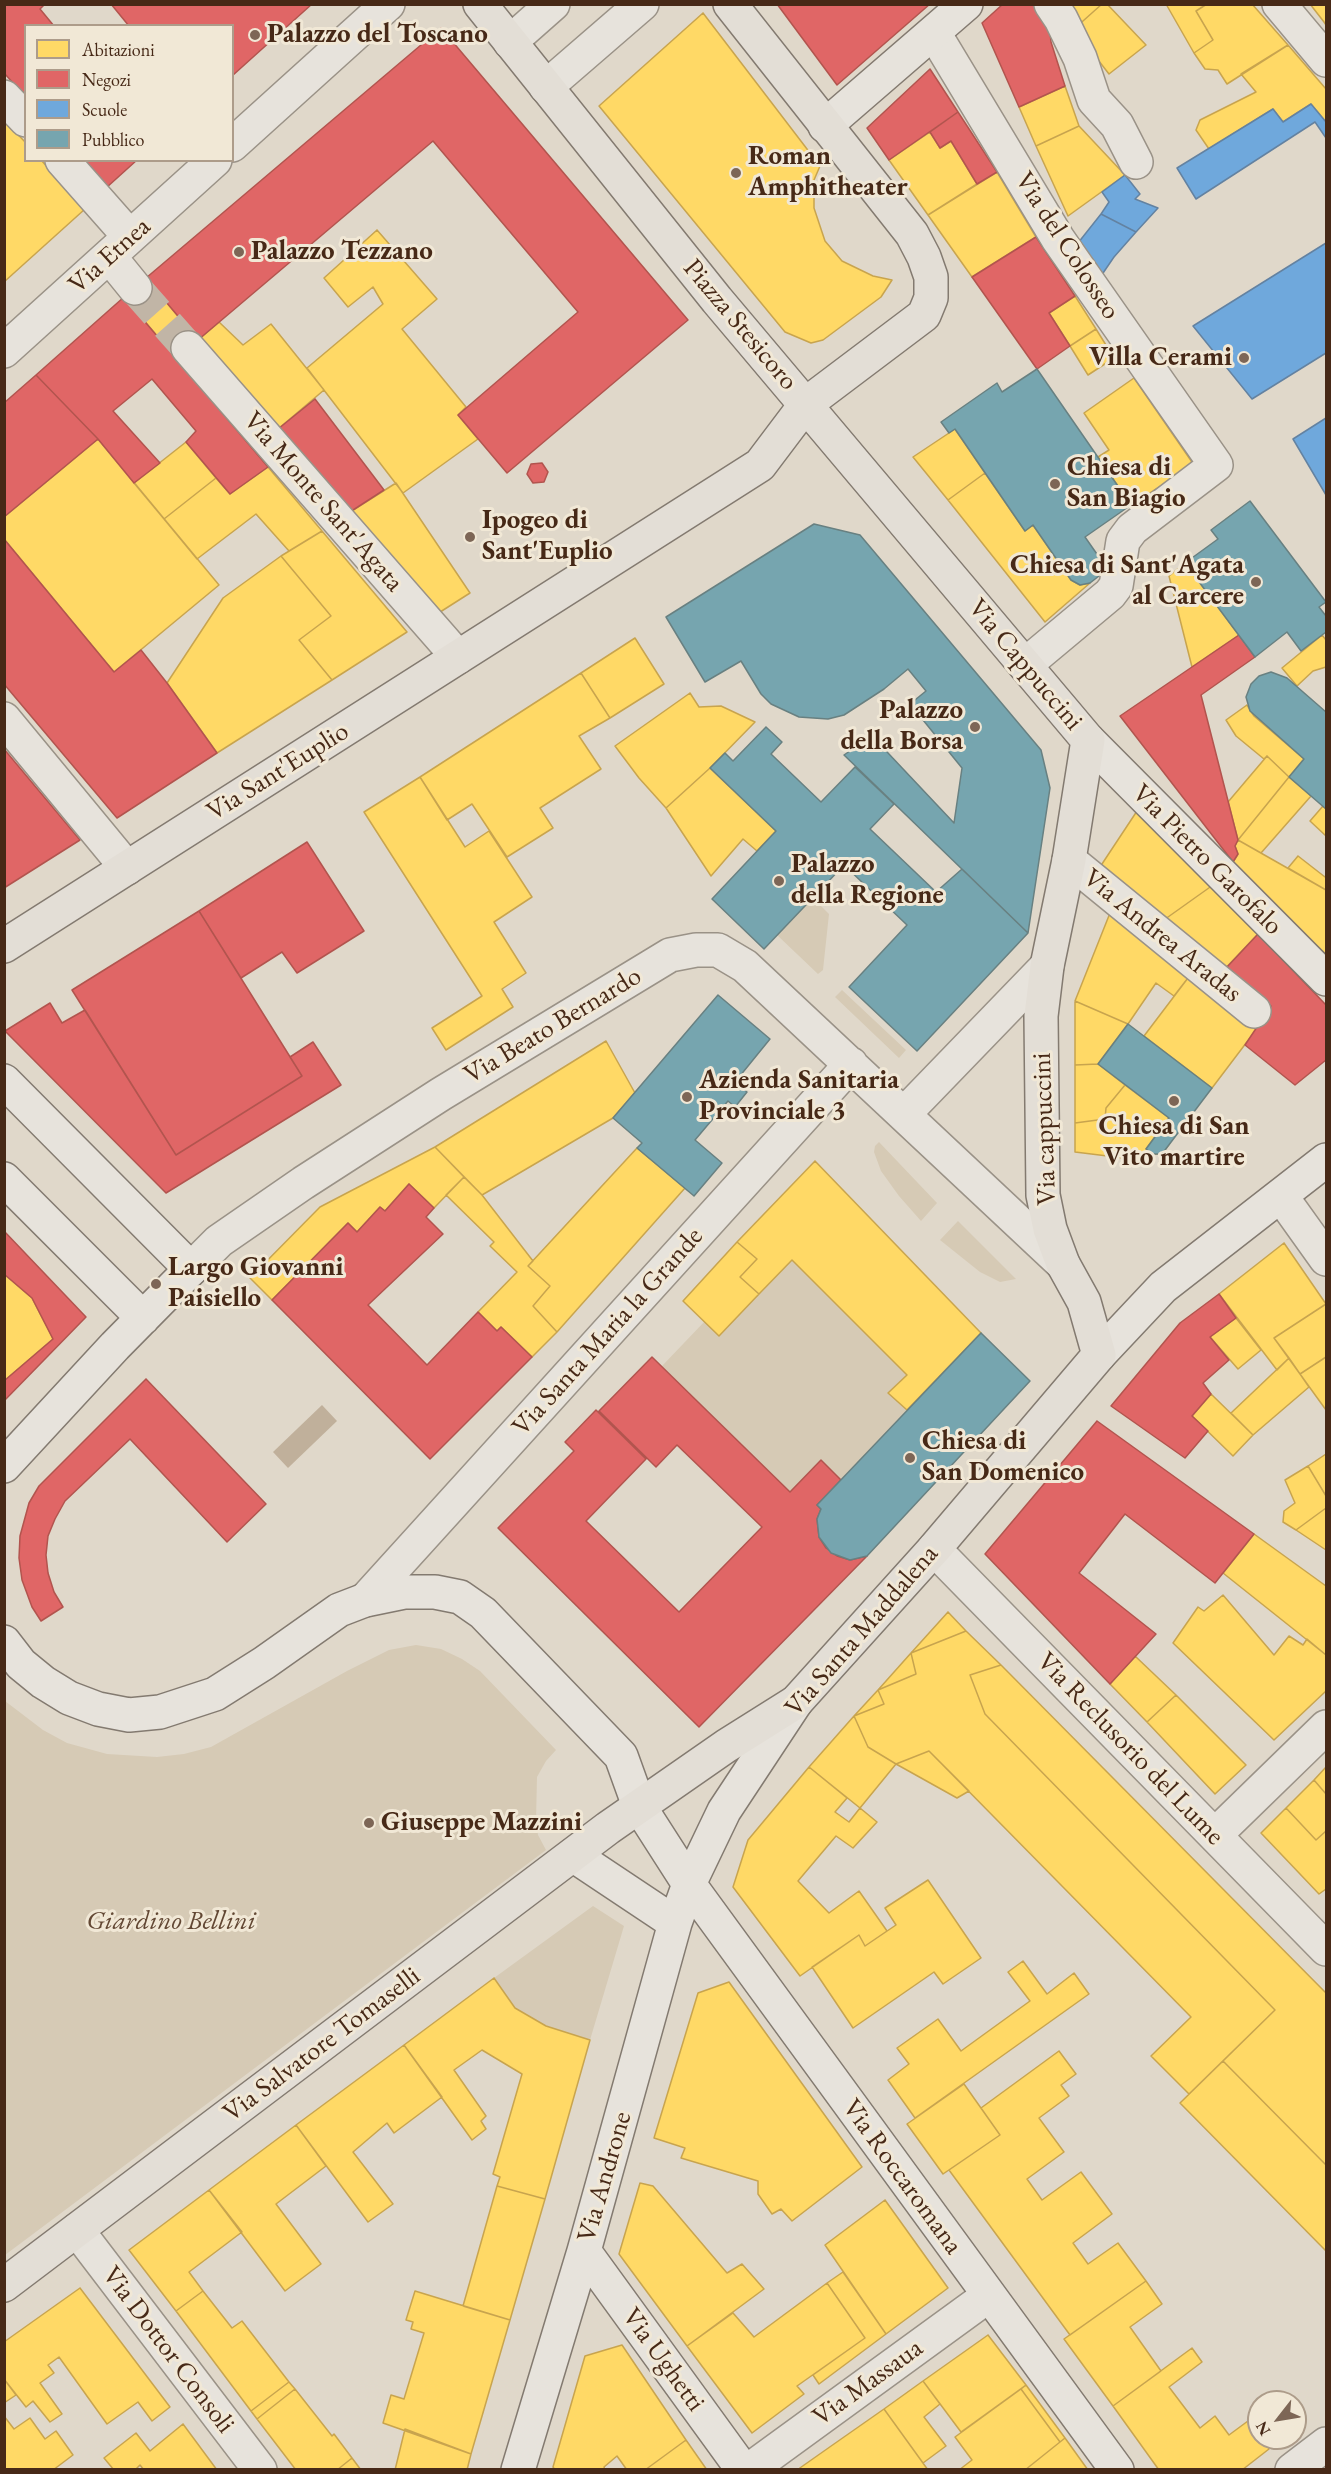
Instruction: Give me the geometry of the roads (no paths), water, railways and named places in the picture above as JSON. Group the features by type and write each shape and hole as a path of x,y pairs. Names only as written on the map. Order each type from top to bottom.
{"main road":[{"name":"Piazza Stesicoro","path":"480,4 717,300 806,404 924,315 931,298 931,277 912,234 730,4"},
{"name":"Via Cappuccini","path":"806,404 1088,740 1069,860 1047,966"},
{"name":"Via Sant'Euplio","path":"4,946 760,465 806,404"},
{"name":"Via cappuccini","path":"1047,966 1041,1016 1043,1195 1050,1229 1063,1264 1084,1302 1099,1355"},
{"name":"Via Santa Maddalena","path":"796,1701 934,1549 1099,1355"},
{"name":"Via Salvatore Tomaselli","path":"4,2285 639,1806 796,1701"}],"street":[{"path":"234,143 387,4"},
{"path":"510,42 553,4"},
{"path":"546,87 642,4"},
{"path":"825,126 966,4"},
{"path":"1050,4 1061,19 1080,58 1094,100 1117,125 1136,162"},
{"path":"1280,4 1326,60"},
{"name":"Via del Colosseo","path":"934,33 1058,239 1216,465 1131,529 1123,541 1116,586 1110,594 1025,664"},
{"path":"4,97 24,118"},
{"path":"63,162 119,247 135,288"},
{"name":"Via Etnea","path":"4,351 213,162"},
{"name":"Via Monte Sant'Agata","path":"188,348 458,657"},
{"path":"4,719 127,868"},
{"name":"Via Pietro Garofalo","path":"1088,740 1326,979"},
{"name":"Via Andrea Aradas","path":"1069,860 1254,1011"},
{"name":"Via Beato Bernardo","path":"4,1466 115,1346 216,1244 303,1183 441,1094 670,955 696,950 718,950 745,966 1063,1264"},
{"path":"904,1114 1047,966"},
{"name":"Via Santa Maria la Grande","path":"365,1600 851,1064"},
{"path":"4,1082 191,1269"},
{"path":"1099,1355 1163,1287 1326,1160"},
{"path":"4,1179 143,1318"},
{"path":"1281,1196 1326,1259"},
{"name":"Via Reclusorio del Lume","path":"934,1549 1326,1949"},
{"path":"4,1642 21,1664 43,1682 69,1698 98,1709 129,1715 160,1712 216,1694 339,1610 365,1600 404,1592 435,1592 460,1597 483,1613 621,1756 669,1784"},
{"name":"Via Santa Maddalena","path":"689,1884 724,1811 796,1701"},
{"path":"1215,1834 1326,1727"},
{"name":"Via Roccaromana","path":"621,1756 639,1806 689,1884 988,2296 1117,2469"},
{"path":"573,1855 675,1923"},
{"name":"Via Androne","path":"518,2469 584,2251 675,1923 689,1884"},
{"name":"Via Dottor Consoli","path":"77,2230 260,2469"},
{"name":"Via Ughetti","path":"584,2251 743,2469"},
{"name":"Via Massaua","path":"749,2469 988,2296"},
{"path":"1292,2469 1326,2444"}],"tunnel":[{"path":"135,288 188,348"}],"place":[{"name":"Palazzo del Toscano","path":"255,35"},
{"name":"Roman Amphitheater","path":"736,173"},
{"name":"Palazzo Tezzano","path":"239,252"},
{"name":"Villa Cerami","path":"1244,358"},
{"name":"Chiesa di San Biagio","path":"1055,484"},
{"name":"Ipogeo di Sant'Euplio","path":"470,537"},
{"name":"Chiesa di Sant'Agata al Carcere","path":"1256,582"},
{"name":"Palazzo della Borsa","path":"975,727"},
{"name":"Palazzo della Regione","path":"779,881"},
{"name":"Azienda Sanitaria Provinciale 3","path":"687,1097"},
{"name":"Chiesa di San Vito martire","path":"1174,1101"},
{"name":"Largo Giovanni Paisiello","path":"156,1284"},
{"name":"Chiesa di San Domenico","path":"910,1458"},
{"name":"Giuseppe Mazzini","path":"369,1823"}],"park label":[{"name":"Giardino Bellini","path":"171,1922"}]}
